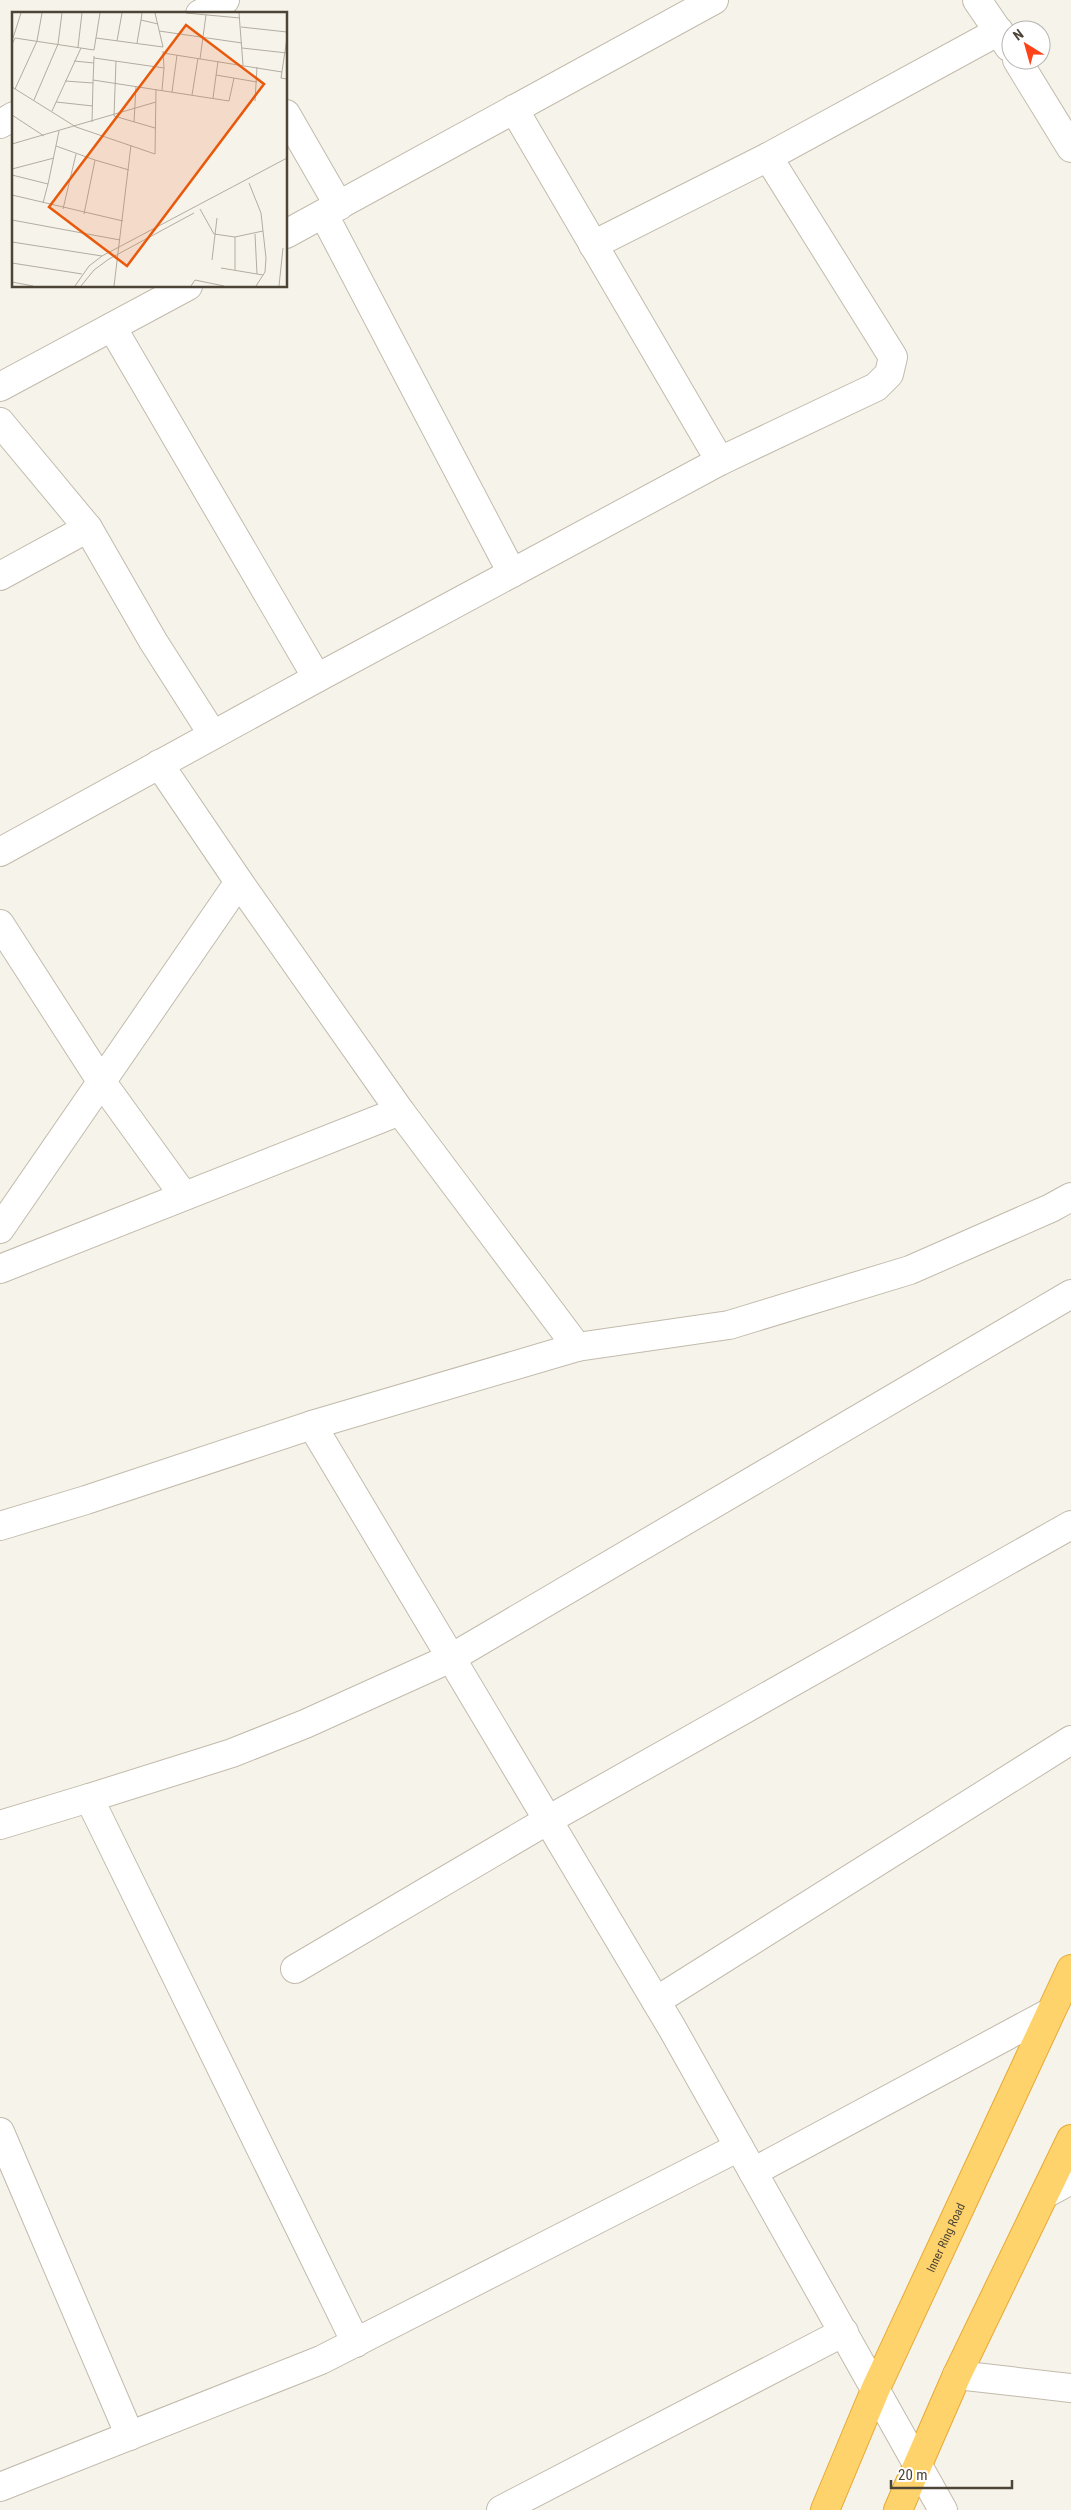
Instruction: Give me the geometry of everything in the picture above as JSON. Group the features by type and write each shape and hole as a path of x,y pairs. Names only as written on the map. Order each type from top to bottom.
{"highway":[{"name":"Inner Ring Road","path":"825,2510 876,2388 1071,1969"},
{"path":"898,2510 957,2375 1047,2193 1071,2139"}],"street":[{"path":"288,233 714,0"},
{"path":"977,0 1001,35"},
{"path":"593,245 1001,43"},
{"path":"1023,70 1071,148"},
{"path":"514,109 720,461"},
{"path":"0,124 12,117"},
{"path":"288,118 331,211 512,573"},
{"path":"0,852 317,678 720,461 876,387 889,374 893,357 768,157"},
{"path":"0,387 184,288"},
{"path":"112,327 317,678"},
{"path":"0,422 88,528 153,641 213,735"},
{"path":"0,576 88,528"},
{"path":"159,764 238,882 400,1111 577,1347"},
{"path":"0,1229 238,882"},
{"path":"0,924 101,1081 184,1196"},
{"path":"0,1269 400,1111"},
{"path":"0,1526 86,1500 312,1425 577,1347 729,1325 910,1270 1064,1209"},
{"path":"0,1825 232,1754 305,1724 451,1658 1071,1294"},
{"path":"312,1425 656,2002 876,2388 943,2510"},
{"path":"295,1969 548,1820 1071,1525"},
{"path":"656,2002 1071,1740"},
{"path":"89,1798 356,2343"},
{"path":"753,2172 1049,2013"},
{"path":"0,2132 130,2436"},
{"path":"0,2487 321,2360 739,2147"},
{"path":"1047,2193 1071,2180"},
{"path":"501,2510 844,2332"},
{"path":"957,2375 1071,2388"}]}
